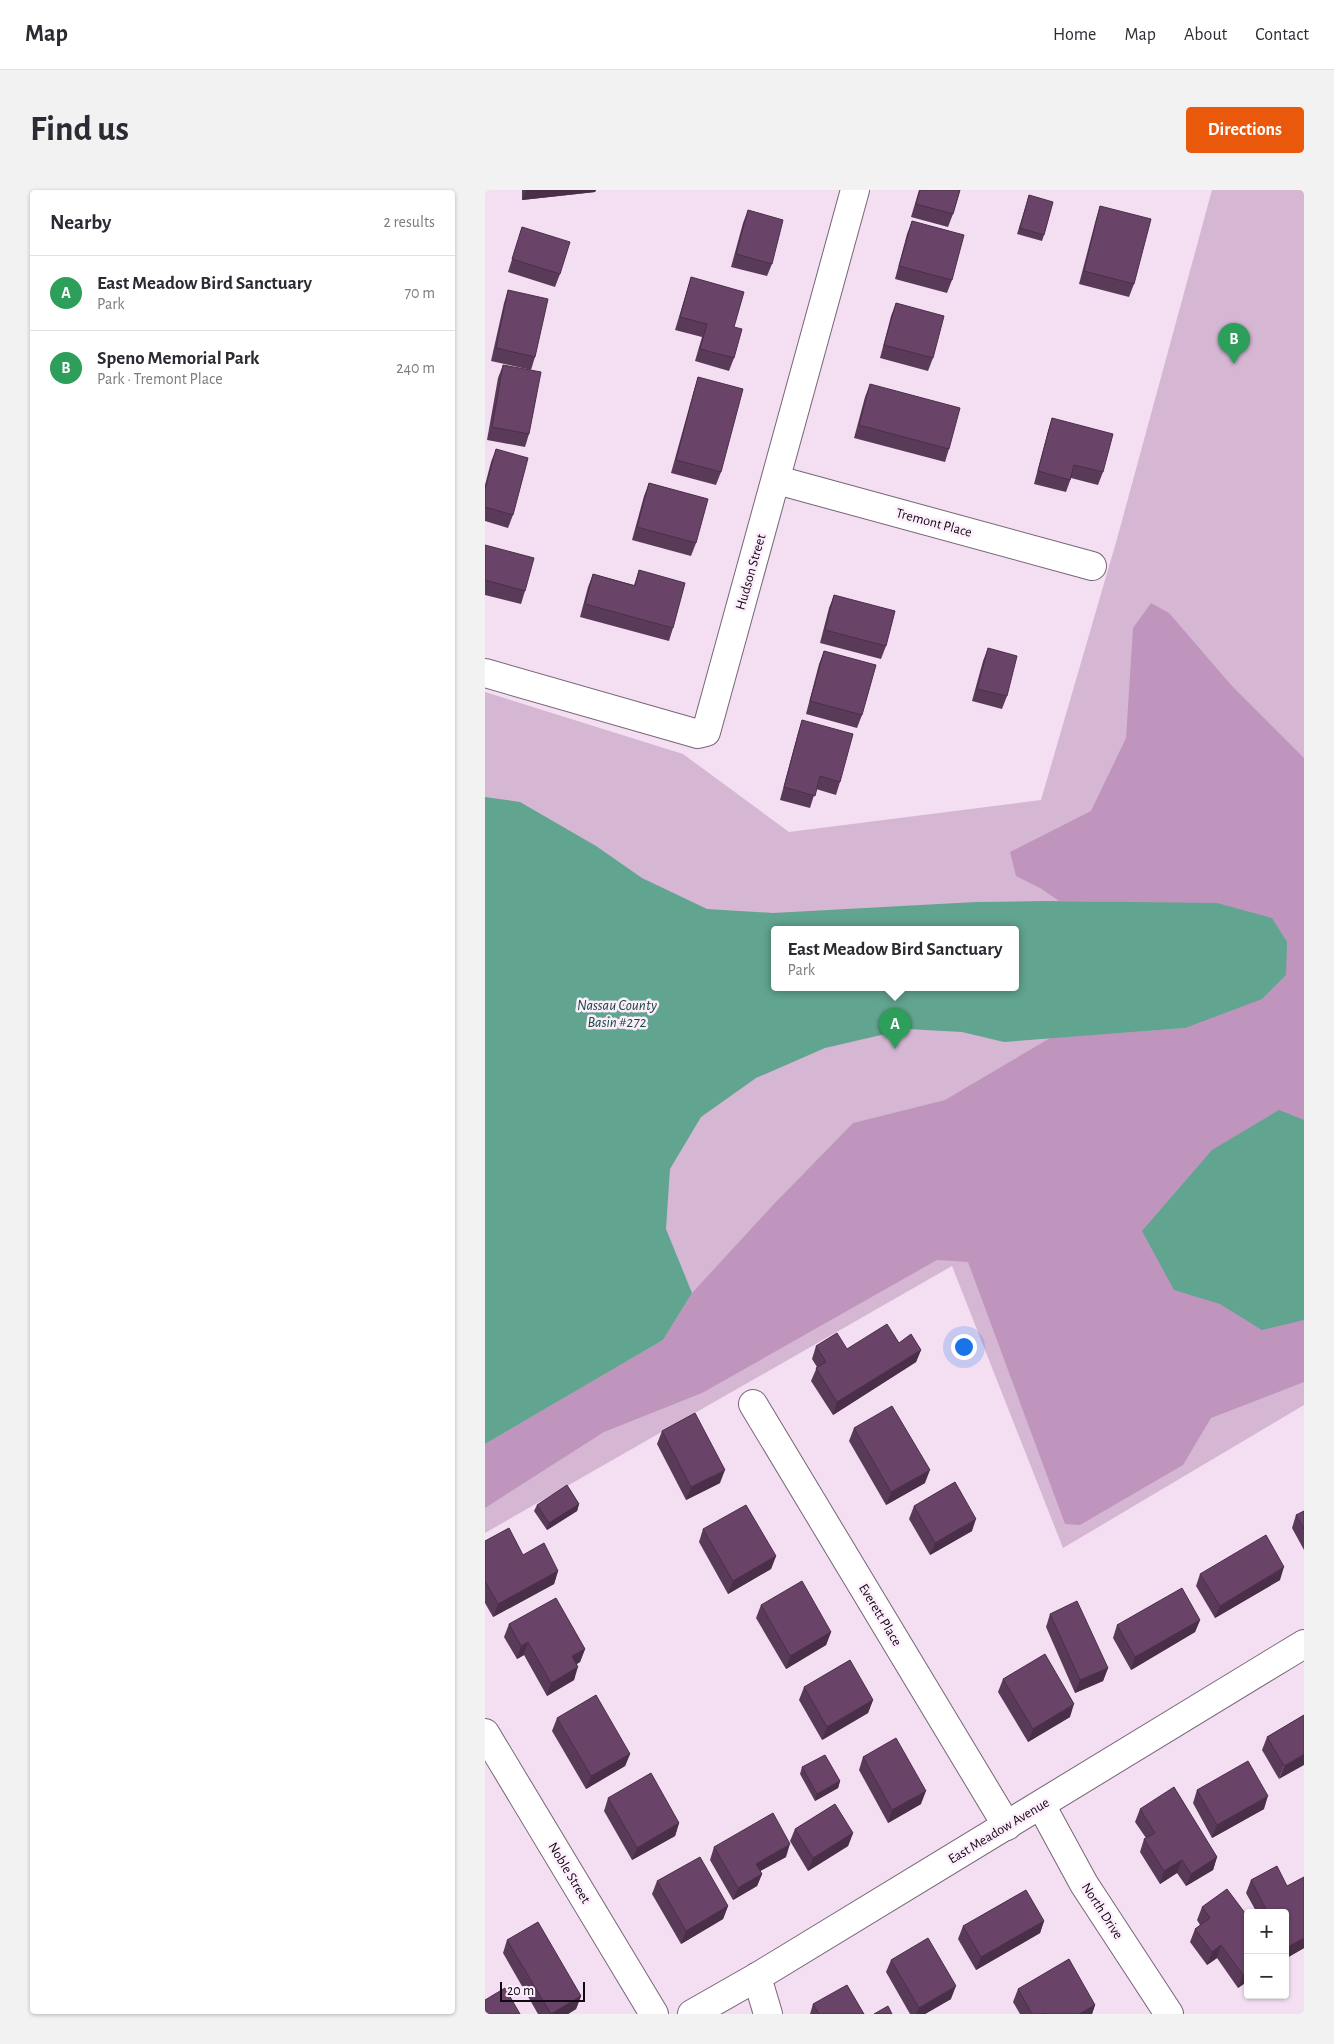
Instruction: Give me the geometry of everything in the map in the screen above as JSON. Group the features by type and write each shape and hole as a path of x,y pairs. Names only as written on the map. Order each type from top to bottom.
{"street":[{"name":"Hudson Street","path":"485,673 698,734 706,732 777,480 855,190"},
{"name":"Tremont Place","path":"777,480 1092,566"},
{"name":"Everett Place","path":"753,1404 1007,1826"},
{"name":"East Meadow Avenue","path":"692,2014 757,1977 1007,1826 1304,1644"},
{"name":"Noble Street","path":"485,1732 654,2014"},
{"name":"North Drive","path":"1041,1805 1085,1884 1169,2014"},
{"path":"757,1977 768,2014"}],"shaded area":[{"path":"1212,190 1304,190 1304,1405 1063,1548 952,1266 485,1533 485,692 683,754 789,832 1041,800 1117,539"},
{"path":"1151,603 1169,613 1232,686 1304,758 1304,1382 1211,1418 1183,1465 1080,1525 1065,1524 968,1262 937,1260 702,1393 604,1432 485,1508 485,1444 663,1340 692,1293 773,1205 853,1123 945,1100 1050,1038 1185,1028 1124,902 1059,901 1040,888 1016,876 1010,852 1091,811 1126,738 1133,628"}],"water":[{"name":"Nassau County Basin #272","path":"485,797 520,802 596,846 642,878 707,909 773,913 976,902 1217,903 1272,918 1287,942 1286,975 1262,999 1185,1028 1004,1042 962,1032 907,1029 825,1048 756,1078 701,1117 670,1169 666,1229 692,1293 663,1340 485,1444"},
{"path":"1279,1110 1304,1120 1304,1320 1262,1330 1220,1304 1174,1290 1142,1231 1212,1150"}],"building":[{"path":"920,190 960,190 953,214 916,204"},
{"path":"1029,195 1053,202 1044,235 1020,228"},
{"path":"1100,206 1151,219 1134,284 1084,271"},
{"path":"748,210 783,220 772,264 736,254"},
{"path":"912,221 964,235 952,280 899,266"},
{"path":"522,227 570,242 560,274 512,259"},
{"path":"691,277 744,292 734,327 742,329 734,358 700,349 707,324 680,317"},
{"path":"508,290 548,299 535,357 496,348"},
{"path":"896,303 944,316 933,358 884,345"},
{"path":"503,365 541,372 529,434 492,427"},
{"path":"698,377 743,389 721,472 676,460"},
{"path":"870,384 960,408 949,449 859,425"},
{"path":"1052,418 1113,434 1103,472 1074,465 1070,480 1038,471"},
{"path":"496,449 528,458 513,515 485,507 485,489"},
{"path":"649,483 708,499 696,543 637,527"},
{"path":"485,545 534,558 525,591 485,580"},
{"path":"639,570 685,583 673,628 585,604 593,574 635,586"},
{"path":"834,595 895,611 886,646 825,630"},
{"path":"988,648 1017,656 1007,696 977,689"},
{"path":"824,651 876,665 862,715 810,701"},
{"path":"802,720 853,734 840,782 820,776 815,796 784,787"},
{"path":"887,1324 899,1343 911,1334 921,1350 837,1402 816,1368 826,1362 816,1346 837,1333 847,1349"},
{"path":"892,1406 930,1470 891,1492 854,1428"},
{"path":"695,1413 725,1470 691,1487 662,1431"},
{"path":"955,1482 976,1519 935,1543 914,1506"},
{"path":"567,1485 579,1504 549,1523 537,1505"},
{"path":"746,1505 776,1556 733,1581 703,1529"},
{"path":"1304,1511 1304,1529 1296,1515"},
{"path":"509,1528 523,1555 544,1543 558,1571 498,1604 485,1581 485,1541"},
{"path":"1266,1535 1284,1567 1220,1606 1200,1574"},
{"path":"802,1581 831,1632 790,1656 761,1605"},
{"path":"1182,1588 1200,1620 1135,1657 1117,1625"},
{"path":"556,1598 585,1649 572,1656 578,1667 551,1683 528,1642 521,1646 509,1624"},
{"path":"1077,1601 1108,1668 1080,1680 1050,1614"},
{"path":"1045,1654 1074,1704 1033,1729 1003,1679"},
{"path":"850,1660 873,1700 827,1727 804,1687"},
{"path":"596,1695 630,1754 591,1776 557,1718"},
{"path":"1304,1715 1304,1754 1284,1766 1267,1737"},
{"path":"896,1738 926,1791 892,1810 863,1757"},
{"path":"825,1755 840,1781 817,1794 802,1767"},
{"path":"1248,1761 1268,1796 1217,1825 1197,1790"},
{"path":"651,1773 679,1823 637,1848 608,1798"},
{"path":"1174,1787 1217,1857 1191,1874 1182,1860 1164,1871 1144,1839 1155,1833 1140,1809"},
{"path":"835,1804 853,1833 813,1858 795,1829"},
{"path":"773,1813 790,1844 756,1864 762,1874 738,1888 714,1847"},
{"path":"700,1857 728,1906 686,1931 657,1881"},
{"path":"1277,1866 1287,1886 1304,1877 1304,1938 1289,1946 1289,1909 1266,1909 1251,1880"},
{"path":"1227,1889 1244,1912 1243,1975 1221,1945 1212,1952 1195,1929 1210,1918 1202,1907"},
{"path":"1026,1890 1044,1921 981,1957 963,1926"},
{"path":"538,1922 581,1996 551,2014 507,1940"},
{"path":"928,1938 956,1986 919,2008 891,1960"},
{"path":"1069,1959 1095,2005 1079,2014 1032,2014 1018,1989"},
{"path":"847,1985 864,2014 819,2014 813,2004"},
{"path":"505,1988 520,2014 485,2014 485,2000"},
{"path":"888,2006 892,2014 874,2014"}],"place":[{"name":"Speno Memorial Park","path":"1234,364"},
{"name":"East Meadow Bird Sanctuary","path":"895,1049"}]}
